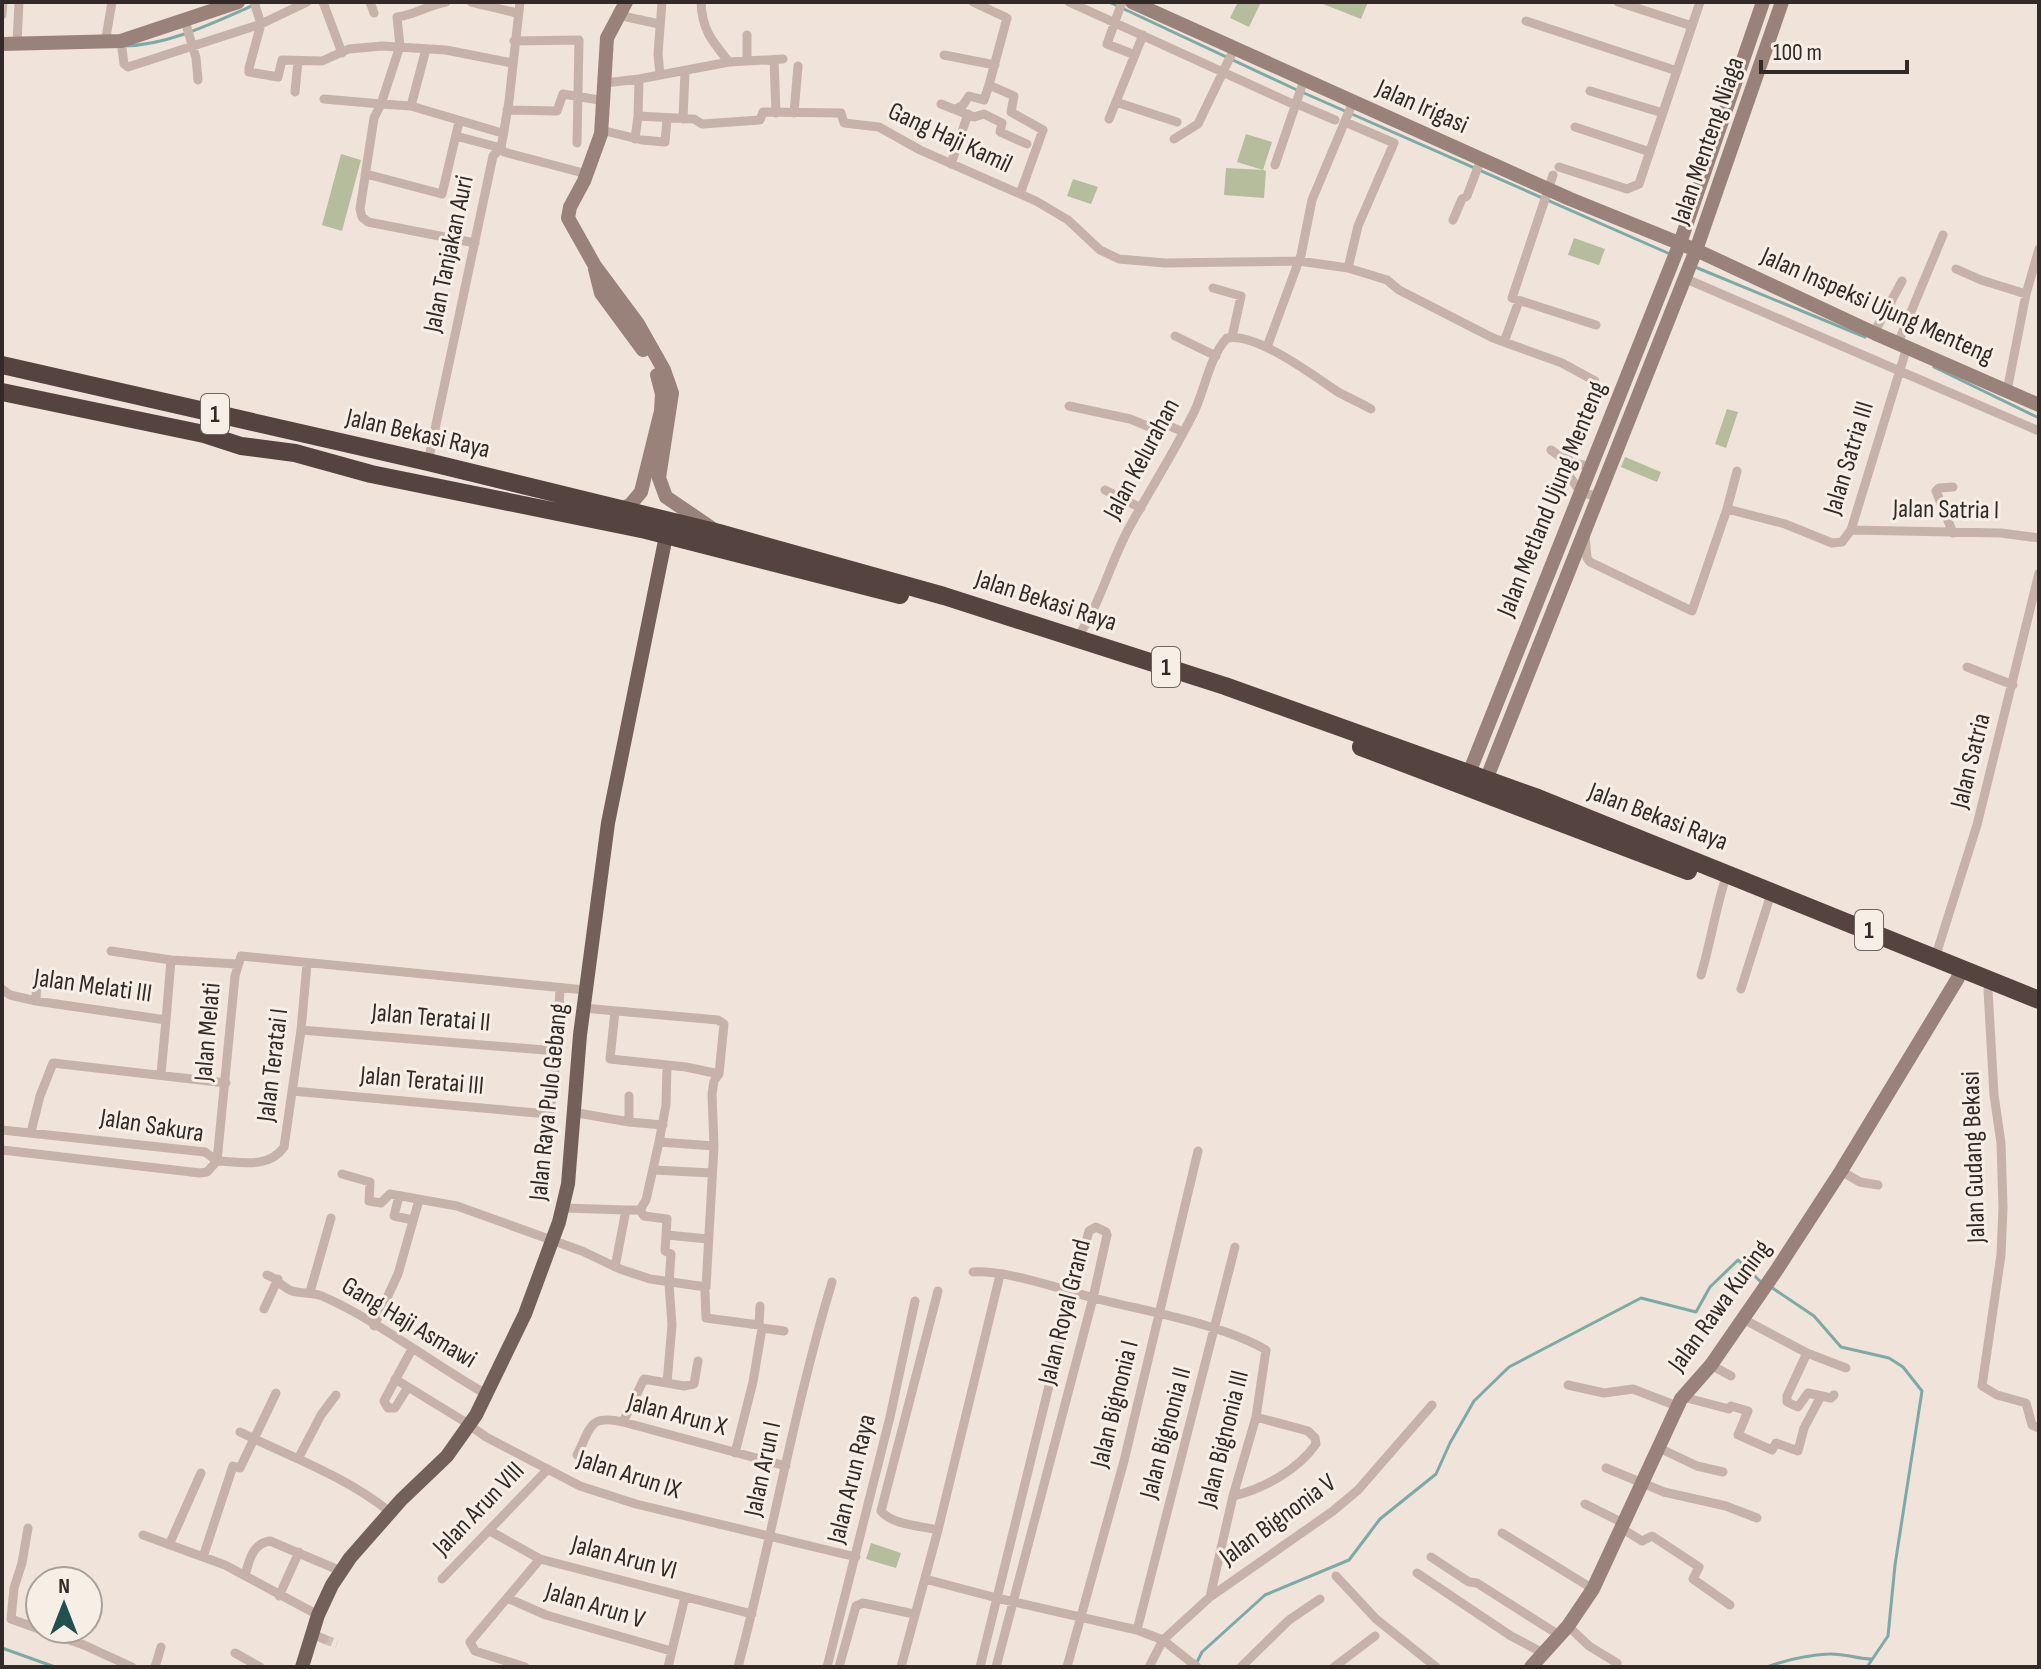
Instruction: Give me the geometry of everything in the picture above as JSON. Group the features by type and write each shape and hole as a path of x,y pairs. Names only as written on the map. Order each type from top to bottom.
{"highway":[{"name":"Jalan Bekasi Raya","path":"2,365 621,509 668,528 719,533 904,590 1248,707 1477,776 1733,874 2039,1000"},
{"path":"2,377 216,423 368,460 472,480 526,486"},
{"name":"Jalan Bekasi Raya","path":"2,392 204,434 241,446 295,453 371,474 668,528 1077,638 1225,686 1533,811 1548,820 1769,900 2039,1013"}],"main road":[{"name":"Jalan Raya Pulo Gebang","path":"302,1667 318,1636 318,1615 341,1571 390,1512 447,1456 470,1425 525,1314 564,1208 585,990 619,762 668,528"}],"street":[{"path":"2,15 3,2"},
{"path":"19,2 9,44 121,43 186,25 238,2"},
{"path":"105,43 112,2"},
{"path":"254,2 260,21 251,53 249,72 254,75 278,77 282,60 327,60 349,49 369,46 426,49 512,63"},
{"path":"121,43 124,64 128,67 307,2"},
{"path":"323,2 342,53"},
{"path":"370,2 374,13"},
{"path":"446,2 426,7 415,14 397,17 400,46 374,118 360,209 362,217 368,222 475,243"},
{"path":"456,136 501,148 519,7 471,2"},
{"path":"660,75 662,2"},
{"path":"701,2 701,21 729,62"},
{"path":"956,109 969,96 984,100 1007,18 984,4 973,2"},
{"path":"1069,2 1295,103 1394,143 1358,226 1348,268"},
{"path":"1618,2 1692,26"},
{"path":"1596,325 1512,297 1552,182 1627,189 1639,184 1700,2"},
{"name":"Jalan Menteng Niaga","path":"1680,244 1763,2"},
{"name":"Jalan Menteng Niaga","path":"1695,251 1782,2"},
{"path":"1125,3 1114,22 1107,44 1135,55"},
{"name":"Jalan Irigasi","path":"1125,3 1480,163 1552,182 1695,251"},
{"path":"659,24 622,8 607,38 601,130 568,218 595,266 601,293 642,349 667,393 659,478 662,489 666,497 719,533"},
{"path":"1526,21 1677,71"},
{"path":"186,25 198,80"},
{"path":"747,35 747,60"},
{"path":"1109,119 1143,35"},
{"path":"514,41 579,40 577,143"},
{"path":"411,106 426,49"},
{"path":"1174,139 1198,124 1233,52"},
{"path":"944,55 995,65"},
{"path":"605,83 729,62 779,60 776,113"},
{"path":"295,92 298,61"},
{"path":"794,113 798,66"},
{"path":"683,119 685,71"},
{"path":"635,139 639,79"},
{"path":"1275,165 1303,83"},
{"path":"989,85 1014,96 1011,112 1043,129 1020,194"},
{"path":"1590,91 1663,113"},
{"path":"507,110 557,111 563,94 605,101"},
{"path":"324,99 411,106 502,133"},
{"path":"1116,102 1177,122"},
{"path":"941,104 979,117 984,114 1000,122 1000,132 1027,144"},
{"path":"1267,347 1299,261 1312,200 1342,120 1352,104"},
{"name":"Gang Haji Kamil","path":"638,116 697,119 702,124 760,120 762,113 841,113 844,123 879,127 1054,211 1100,250 1119,259 1165,263 1299,261 1348,268 1387,280 1399,290 1504,342 1562,363 1596,382 1587,418 1566,461"},
{"path":"951,164 968,114"},
{"path":"601,130 635,139 665,142 667,119"},
{"path":"366,174 442,194 459,122"},
{"path":"1575,127 1650,152"},
{"name":"Jalan Tanjakan Auri","path":"428,462 493,156 501,148 504,152 587,174"},
{"path":"1453,220 1480,163"},
{"name":"Jalan Satria III","path":"1727,509 1785,524 1832,543 1842,542 1851,530 1903,348 1943,235"},
{"name":"Jalan Metland Ujung Menteng","path":"1477,776 1581,493 1680,244"},
{"path":"2007,391 2026,294 2039,249"},
{"name":"Jalan Metland Ujung Menteng","path":"1477,776 1585,529 1695,251"},
{"name":"Jalan Inspeksi Ujung Menteng","path":"1695,251 1903,348 2039,405"},
{"path":"1956,269 2026,294"},
{"path":"1684,276 2039,431"},
{"path":"1874,333 1902,281"},
{"path":"1213,288 1241,296 1232,337 1267,347 1371,409"},
{"path":"1504,342 1519,301"},
{"path":"1175,336 1216,356"},
{"name":"Jalan Kelurahan","path":"1077,638 1088,623 1128,529 1169,463 1202,394 1216,356 1224,341 1232,337"},
{"path":"621,509 630,505 641,492 667,393"},
{"path":"1069,406 1130,419 1157,430 1165,424 1183,432"},
{"path":"1551,450 1566,461 1591,467"},
{"path":"1566,461 1568,474 1581,493 1598,496"},
{"path":"1585,529 1590,562 1692,611 1737,471"},
{"path":"1953,487 1936,491 1953,533"},
{"path":"1105,490 1141,508"},
{"name":"Jalan Satria I","path":"1851,530 2011,533 2039,538"},
{"name":"Jalan Satria","path":"1935,958 1977,825 2039,573"},
{"path":"2028,621 2039,626"},
{"path":"1967,667 2013,685"},
{"path":"1701,975 1724,883"},
{"path":"1741,989 1769,900"},
{"path":"111,951 171,960 371,967 585,990"},
{"name":"Jalan Melati III","path":"2,989 10,995 36,1001 166,1020 171,960"},
{"name":"Jalan Melati","path":"217,1161 239,960"},
{"name":"Jalan Teratai I","path":"217,1161 266,1162 284,1147 307,964"},
{"path":"36,1001 37,977"},
{"name":"Jalan Rawa Kuning","path":"1531,1667 1593,1589 1680,1402 1711,1365 1776,1271 1841,1171 1958,978"},
{"path":"557,1051 560,988"},
{"name":"Jalan Gudang Bekasi","path":"1988,990 1994,1095 2001,1143 2003,1208 2001,1255 1982,1386 1997,1395 2026,1403 2032,1425 2039,1428"},
{"path":"342,1174 370,1182 369,1201 381,1203 388,1195 457,1206 588,1253 615,1267 669,1284 706,1287 714,1146 712,1094 714,1081 719,1074 725,1026 722,1022 583,1008"},
{"path":"615,1011 610,1059 719,1074"},
{"path":"161,1074 166,1020"},
{"name":"Jalan Teratai II","path":"301,1030 557,1051"},
{"name":"Jalan Teratai III","path":"292,1091 548,1114 557,1051"},
{"path":"31,1132 53,1063 226,1083"},
{"path":"640,1210 646,1200 663,1125 667,1065"},
{"path":"629,1096 629,1122"},
{"path":"572,1112 663,1125"},
{"name":"Jalan Sakura","path":"2,1130 205,1152 217,1161 207,1172 200,1173 2,1150"},
{"path":"659,1142 714,1146"},
{"name":"Jalan Bignonia I","path":"1067,1667 1124,1461 1198,1151"},
{"path":"654,1170 711,1173"},
{"path":"1841,1171 1860,1182 1878,1185"},
{"path":"399,1196 394,1216 413,1220"},
{"path":"374,1326 399,1273 419,1200"},
{"path":"564,1208 640,1210"},
{"path":"615,1267 626,1210"},
{"path":"640,1210 644,1216 667,1219 665,1251 671,1254 669,1284 672,1325 667,1383"},
{"path":"310,1292 331,1218"},
{"name":"Jalan Royal Grand","path":"980,1667 1072,1292 1089,1231 1096,1227 1107,1235 1093,1298 996,1667"},
{"path":"667,1235 708,1239"},
{"name":"Jalan Bignonia II","path":"1137,1630 1235,1247"},
{"name":"Jalan Bignonia III","path":"973,1272 1000,1275 1160,1314 1216,1330 1266,1350 1256,1417 1233,1496 1210,1597"},
{"name":"Gang Haji Asmawi","path":"267,1275 293,1291 310,1292 344,1307 486,1394"},
{"path":"901,1667 1000,1275"},
{"path":"264,1309 278,1279"},
{"name":"Jalan Arun I","path":"738,1667 816,1336 832,1282"},
{"path":"938,1291 881,1511 891,1519 938,1530"},
{"path":"705,1292 706,1318 784,1331"},
{"name":"Jalan Arun Raya","path":"827,1667 856,1557 915,1301"},
{"path":"735,1453 753,1382 760,1306"},
{"path":"1743,1319 1807,1353 1846,1368"},
{"path":"408,1387 395,1408 388,1408 384,1401 412,1349"},
{"path":"1807,1353 1786,1400 1798,1407 1808,1393 1831,1398 1834,1395"},
{"path":"623,1422 644,1379 694,1384 698,1361"},
{"path":"1711,1365 1731,1376"},
{"name":"Jalan Arun IX","path":"395,1379 486,1437 580,1486 612,1497 856,1557"},
{"path":"1568,1385 1604,1393 1633,1389 1680,1402 1729,1409 1731,1406 1748,1411 1738,1435 1772,1450 1776,1443 1798,1451 1804,1428 1821,1396"},
{"path":"203,1557 233,1466 240,1468 276,1393"},
{"path":"299,1457 321,1415 336,1395"},
{"name":"Jalan Bignonia V","path":"1149,1667 1163,1640 1210,1597 1358,1490 1432,1405"},
{"path":"1233,1496 1251,1492 1272,1481 1316,1444 1308,1431 1256,1417"},
{"name":"Jalan Arun X","path":"577,1455 597,1420 623,1422 786,1466"},
{"path":"240,1432 299,1457 369,1495 390,1512"},
{"path":"1657,1447 1697,1466 1723,1472"},
{"path":"1606,1468 1640,1483 1757,1518"},
{"name":"Jalan Arun VIII","path":"442,1579 548,1469"},
{"path":"169,1545 201,1473"},
{"path":"1585,1504 1642,1541 1652,1536 1699,1567 1693,1579 1730,1605"},
{"path":"28,1528 14,1588 11,1619 84,1645 132,1667"},
{"name":"Jalan Arun VI","path":"490,1531 540,1559 752,1614"},
{"path":"1502,1533 1593,1589"},
{"path":"143,1535 245,1575 318,1615"},
{"path":"245,1575 251,1555 259,1543 270,1541 341,1571"},
{"path":"279,1596 299,1552"},
{"path":"1431,1557 1563,1630 1617,1663 1616,1667"},
{"path":"519,1666 475,1651 470,1645 472,1638 540,1559"},
{"path":"1417,1573 1511,1636 1543,1653"},
{"path":"1336,1576 1376,1619 1436,1667"},
{"path":"925,1579 1137,1630 1163,1640 1197,1667"},
{"path":"668,1667 685,1597"},
{"name":"Jalan Arun V","path":"507,1598 555,1618 671,1651"},
{"path":"1241,1667 1289,1620 1320,1599"},
{"path":"839,1667 856,1606 863,1603 914,1614"},
{"path":"1334,1667 1375,1636"},
{"path":"155,1667 161,1647"},
{"path":"235,1653 260,1667"}],"green space":[{"path":"1238,2 1261,2 1249,27 1230,18"},
{"path":"1323,2 1368,2 1361,19"},
{"path":"1246,134 1272,142 1263,170 1237,162"},
{"path":"341,154 361,160 342,231 322,225"},
{"path":"1226,168 1266,171 1264,198 1224,195"},
{"path":"1073,179 1098,187 1091,204 1067,196"},
{"path":"1574,238 1605,249 1599,265 1568,255"},
{"path":"1727,409 1738,412 1726,448 1715,444"},
{"path":"1625,457 1661,472 1657,482 1621,467"},
{"path":"871,1543 901,1553 896,1568 866,1559"}],"waterway":[{"path":"125,46 177,36 261,2"},
{"path":"1109,2 1297,90"},
{"path":"1304,93 1670,254"},
{"path":"1695,267 1865,337"},
{"path":"1934,367 2039,418"},
{"path":"1196,1664 1202,1652 1265,1595 1349,1560 1380,1519 1436,1474 1474,1401 1509,1367 1641,1298 1696,1312 1710,1287 1738,1260 1761,1282"},
{"path":"1771,1287 1814,1316 1841,1347 1889,1358 1903,1367 1922,1391 1895,1565 1888,1636 1867,1667"},
{"path":"2,1648 55,1667"},
{"path":"1767,1667 1821,1655 1840,1654 1872,1659"}],"tunnel":[{"path":"324,1639 337,1644"}]}
